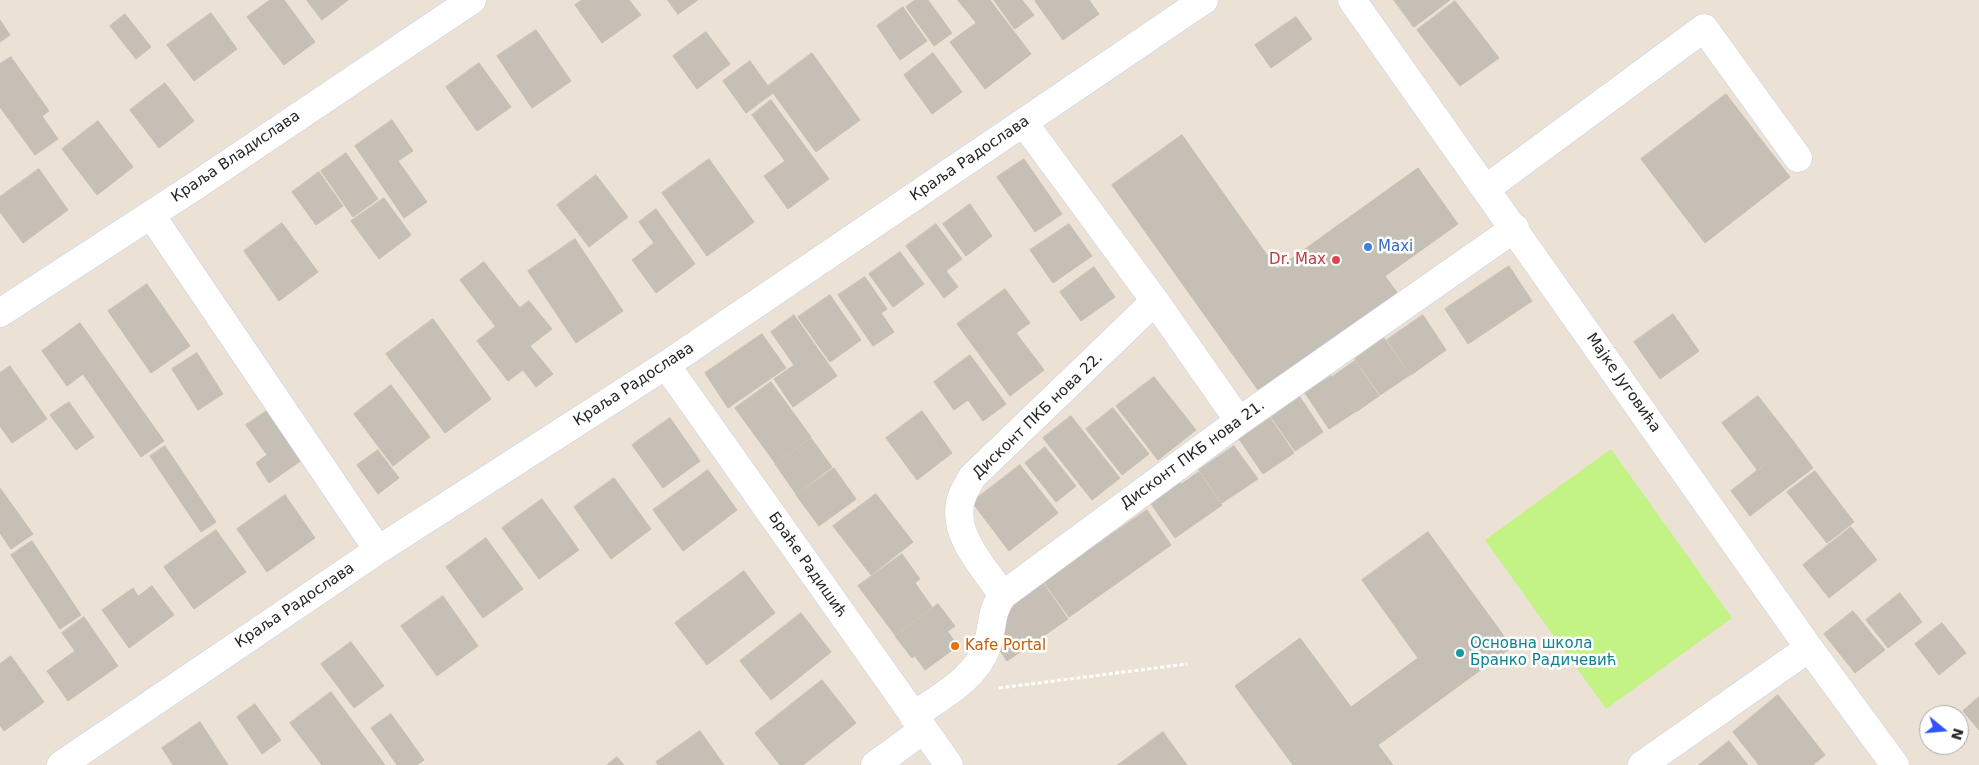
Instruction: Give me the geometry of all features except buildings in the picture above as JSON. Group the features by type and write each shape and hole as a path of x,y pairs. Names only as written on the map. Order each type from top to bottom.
{"street":[{"name":"Краља Владислава","path":"0,313 472,0"},
{"name":"Краља Радослава","path":"61,765 378,550 666,365 1204,0"},
{"name":"Мајке Југовића","path":"1352,0 1515,228 1809,648 1894,765"},
{"path":"1486,188 1704,28 1798,158"},
{"path":"1024,123 1155,301 1239,421"},
{"path":"151,214 378,550"},
{"name":"Дисконт ПКБ нова 21.","path":"875,765 974,669 987,647 993,609 1003,595 1239,421 1515,228"},
{"name":"Дисконт ПКБ нова 22.","path":"1003,595 963,536 959,518 962,495 972,477 1155,301"},
{"name":"Браће Радишић","path":"666,365 949,765"},
{"path":"1642,765 1809,648"}],"path":[{"path":"992,689 1187,664"}],"green space":[{"path":"1611,449 1732,618 1606,709 1485,540"}],"place":[{"name":"Maxi","path":"1368,247"},
{"name":"Dr. Max","path":"1336,260"},
{"name":"Kafe Portal","path":"955,646"},
{"name":"Основна школа Бранко Радичевић","path":"1460,653"}]}
